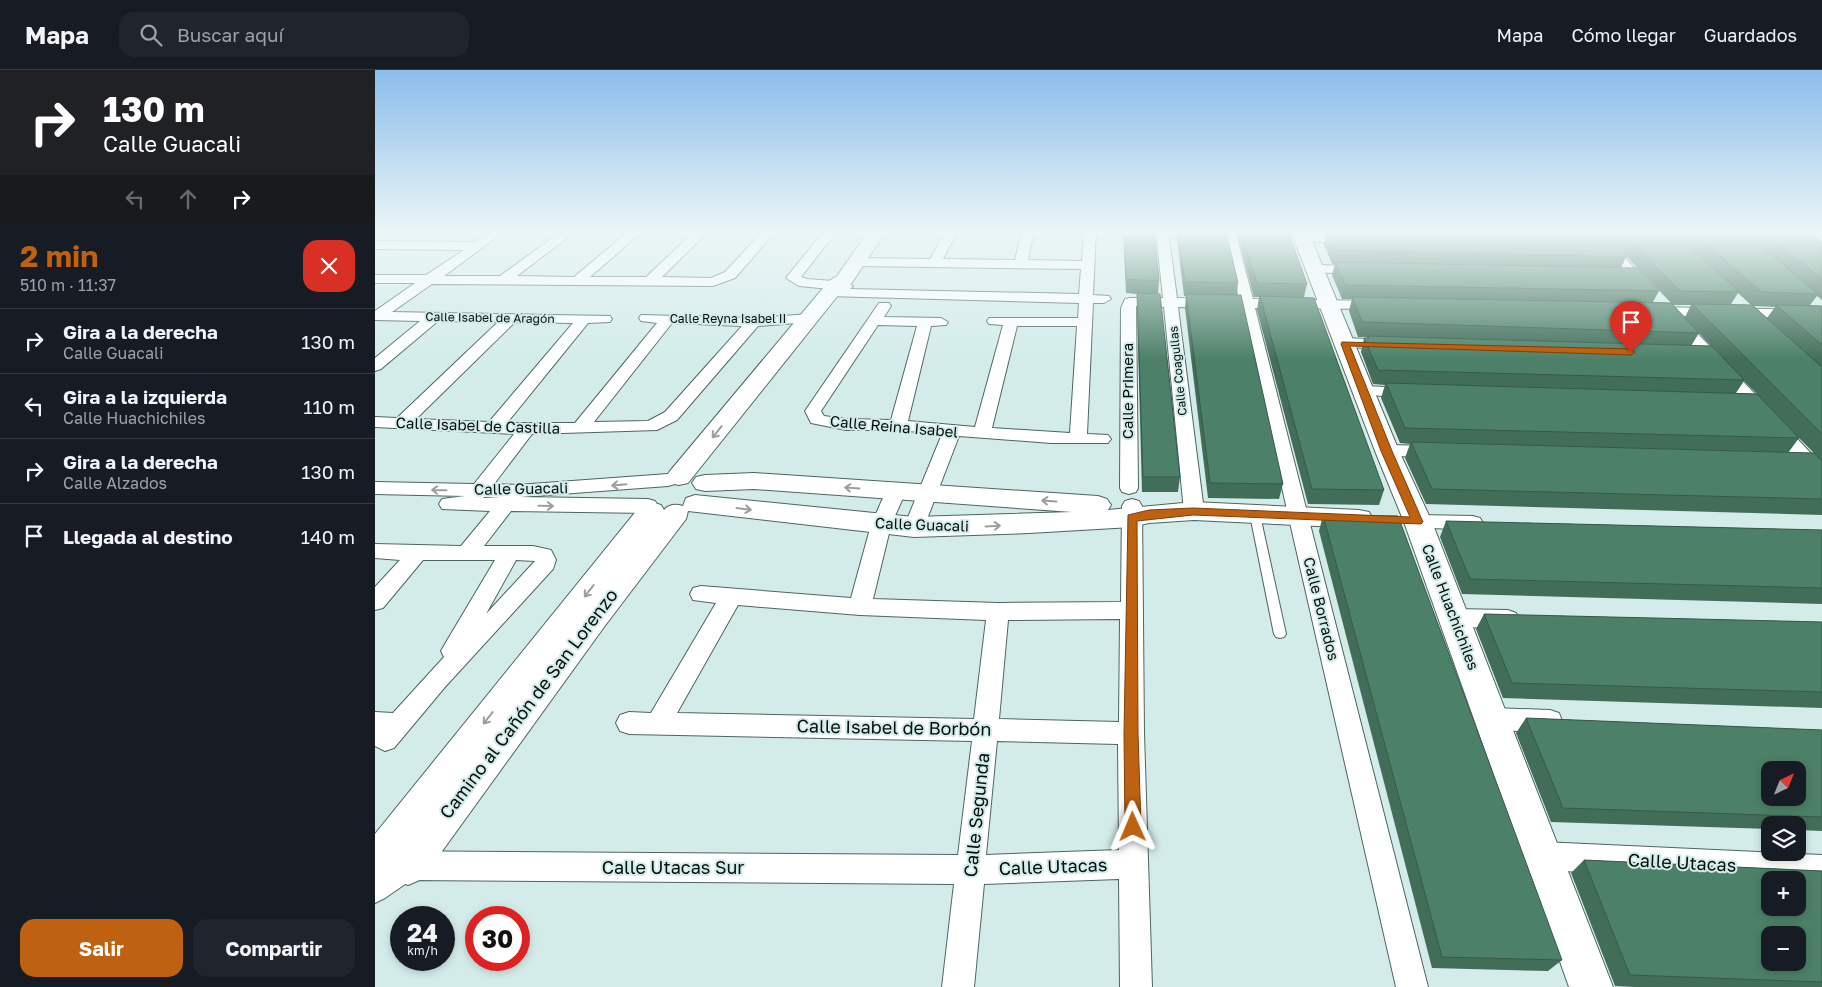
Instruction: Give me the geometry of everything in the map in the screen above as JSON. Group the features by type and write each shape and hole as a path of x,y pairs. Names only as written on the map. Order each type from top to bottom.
{"street":[{"path":"376,316 436,274"},
{"path":"503,280 511,274"},
{"path":"577,281 586,274"},
{"path":"649,282 658,274"},
{"path":"375,279 713,282 731,274"},
{"path":"796,274 793,278 804,283 840,288 1104,299"},
{"name":"Camino al Cañón de San Lorenzo","path":"375,865 678,494 840,288 849,274"},
{"path":"1078,440 1089,274"},
{"name":"Calle Coagullas","path":"1167,274 1193,511"},
{"name":"Calle Borrados","path":"1239,274 1381,853 1411,987"},
{"name":"Calle Huachichiles","path":"1315,274 1417,522 1591,987"},
{"path":"1631,274 1669,312 1822,476"},
{"path":"1613,275 1633,276"},
{"name":"Camino al Cañón de San Lorenzo","path":"375,888 408,865 593,619 678,494 810,318 840,288"},
{"path":"1735,300 1764,327"},
{"path":"1170,301 1397,305"},
{"name":"Calle Primera","path":"1136,987 1131,733 1135,507 1127,308 1129,302 1170,301"},
{"path":"1639,311 1749,313 1820,309"},
{"name":"Calle Reina Isabel","path":"925,322 879,314 813,411 813,415 817,419 831,423 898,426 952,432 1078,440 1102,439"},
{"name":"Calle Isabel de Aragón","path":"376,316 605,319"},
{"path":"375,366 433,318"},
{"path":"401,424 511,318"},
{"name":"Calle Reyna Isabel II","path":"645,318 754,322 810,318"},
{"path":"494,427 584,319"},
{"name":"Calle Isabel de Castilla","path":"581,428 668,319"},
{"name":"Calle Isabel de Castilla","path":"375,422 527,428 643,427 663,422 671,416 754,322"},
{"path":"898,426 925,322 941,322"},
{"path":"994,322 1085,322"},
{"path":"983,434 1011,322"},
{"path":"1345,344 1404,345"},
{"path":"1688,354 1707,354"},
{"path":"1364,391 1424,393"},
{"path":"1731,402 1751,402"},
{"path":"474,497 527,428"},
{"path":"914,527 952,432"},
{"path":"1387,451 1455,452"},
{"path":"1789,461 1808,461"},
{"name":"Calle Guacali","path":"375,488 474,497 504,506 678,494 754,481 928,493 1079,512"},
{"path":"467,553 517,491"},
{"name":"Calle Guacali","path":"375,501 474,497 517,491 678,494 881,525 914,527 972,527 1079,512 1135,507 1255,515 1497,524"},
{"path":"860,608 881,525 896,492"},
{"path":"375,551 533,553 543,555 546,560 542,569 437,680 387,729"},
{"path":"375,602 418,553"},
{"path":"437,680 510,554"},
{"path":"701,594 860,608 998,612 1132,610"},
{"path":"658,724 733,596"},
{"name":"Calle Segunda","path":"958,987 972,870 998,612"},
{"path":"1454,618 1533,620"},
{"path":"1492,719 1569,722"},
{"name":"Calle Isabel de Borbón","path":"629,723 1131,733"},
{"name":"Calle Utacas","path":"1542,856 1822,869"},
{"name":"Calle Utacas","path":"972,870 1134,864"},
{"name":"Calle Utacas Sur","path":"375,865 972,870"}],"lane":[{"path":"1255,515 1279,634"}],"building":[{"path":"1126,274 1158,274 1159,281 1126,279"},
{"path":"1184,274 1236,274 1238,283 1185,282"},
{"path":"1254,274 1303,274 1307,284 1257,283"},
{"path":"1340,274 1643,274 1659,291 1345,285"},
{"path":"1663,274 1719,274 1739,292 1680,291"},
{"path":"1740,274 1794,274 1818,294 1761,292"},
{"path":"1815,274 1822,274 1822,279"},
{"path":"1137,293 1160,294 1180,477 1143,477"},
{"path":"1186,294 1241,295 1283,484 1210,483"},
{"path":"1260,296 1314,298 1384,490 1312,489"},
{"path":"1352,297 1671,303 1699,333 1362,322"},
{"path":"1692,304 1752,305 1822,367 1822,434"},
{"path":"1776,305 1822,306 1822,345"},
{"path":"1368,336 1712,346 1744,380 1378,370 1364,338 1369,338"},
{"path":"1386,383 1757,394 1799,438 1405,428"},
{"path":"1411,442 1814,453 1822,461 1822,499 1432,489"},
{"path":"1323,515 1398,516 1562,960 1442,957"},
{"path":"1446,521 1822,530 1822,588 1470,579"},
{"path":"1484,614 1822,622 1822,692 1512,683"},
{"path":"1526,718 1822,730 1822,817 1563,808"},
{"path":"1584,860 1822,871 1822,982 1630,975"}],"route":[{"path":"1133,827 1131,733 1132,518 1149,514 1193,511 1417,522 1345,344 1631,352"}]}
